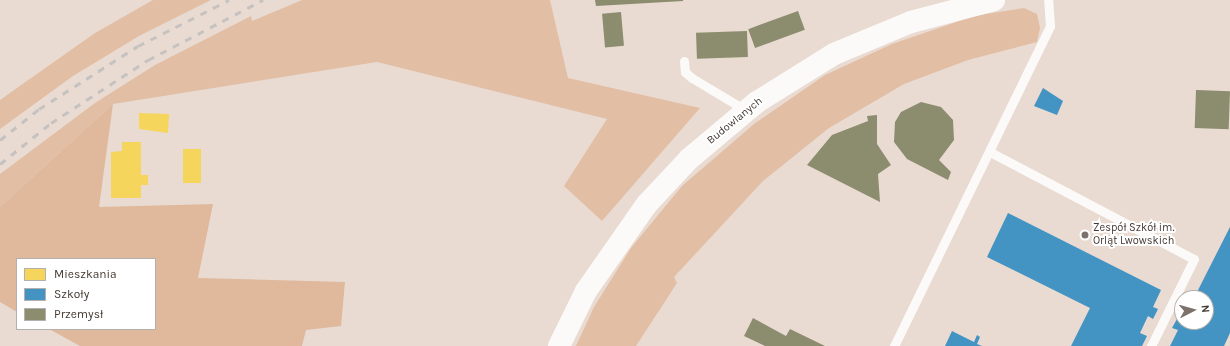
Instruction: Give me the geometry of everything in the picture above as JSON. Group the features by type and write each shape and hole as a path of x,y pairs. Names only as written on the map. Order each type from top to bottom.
{"street":[{"name":"Budowlanych","path":"559,346 586,291 647,204 689,159 747,111 834,54 911,22 994,0"}],"lane":[{"path":"894,346 990,152 1050,26 1048,0"},
{"path":"684,61 685,72 692,78 747,111"},
{"path":"990,152 1194,259 1151,346"}],"shaded area":[{"path":"153,0 211,0 139,36 73,76 0,129 0,100 95,33"},
{"path":"302,0 550,0 568,78 700,108 602,221 564,186 607,119 377,62 113,104 0,207 0,174 95,103 155,65 251,16 252,21"},
{"path":"1024,8 1037,14 1040,28 1037,42 968,60 904,84 829,128 763,181 674,277 677,283 636,346 576,346 594,307 631,248 682,186 754,124 825,75 892,44 974,16"},
{"path":"113,104 99,207 213,204 198,278 345,282 341,326 306,330 302,346 80,346 51,330 156,330 156,258 16,258 16,311 0,302 0,207"}],"building: Mieszkania":[{"path":"139,113 169,114 168,133 139,129"},
{"path":"122,142 141,142 141,175 148,175 148,185 141,185 141,198 111,198 111,152 122,151"},
{"path":"183,149 201,149 201,183 183,183"}],"building: Szkoły":[{"path":"1043,88 1063,101 1057,115 1034,106"},
{"path":"1008,213 1161,290 1153,307 1158,309 1153,319 1148,316 1140,333 1147,336 1142,346 1071,346 1090,308 987,257"},
{"path":"1230,227 1230,333 1224,346 1170,346 1178,330 1214,330 1214,290 1198,290"},
{"path":"952,331 974,342 977,335 980,337 977,344 982,346 945,346"}],"building: Przemysł":[{"path":"595,0 683,0 683,1 596,6"},
{"path":"798,11 805,30 755,48 748,29"},
{"path":"621,12 624,46 605,48 602,14"},
{"path":"747,31 748,57 697,59 696,33"},
{"path":"1196,90 1230,91 1229,129 1195,128"},
{"path":"921,102 941,107 953,120 954,140 939,160 951,172 948,180 907,159 894,142 895,122 901,112"},
{"path":"877,115 877,144 891,165 878,174 880,202 807,165 832,135 868,121 867,116"},
{"path":"753,318 786,336 790,329 825,346 765,346 744,336"}],"railway":[{"path":"0,140 39,109 138,46 229,0"},
{"path":"0,164 51,123 148,60 263,0"}],"place":[{"name":"Zespół Szkół im. Orląt Lwowskich","path":"1085,235"}]}
